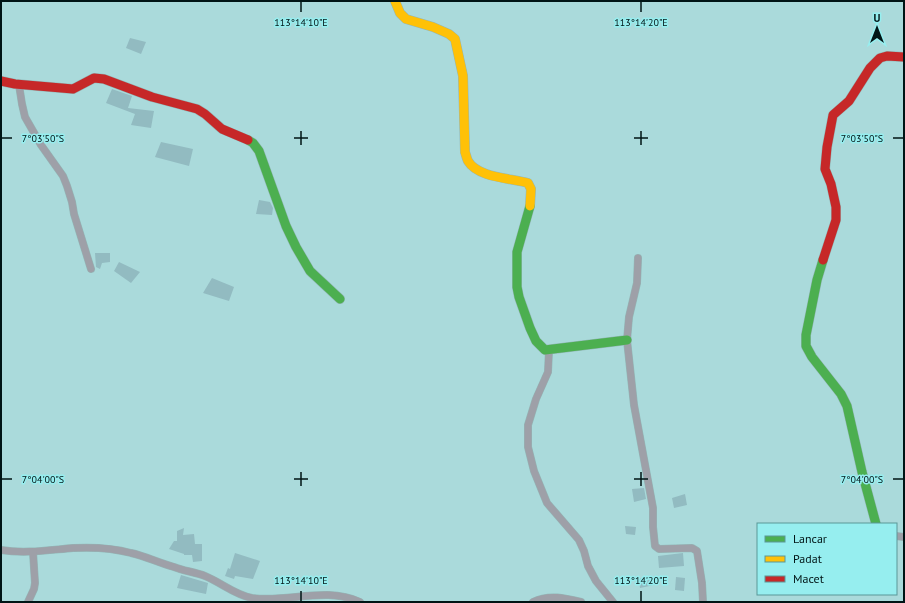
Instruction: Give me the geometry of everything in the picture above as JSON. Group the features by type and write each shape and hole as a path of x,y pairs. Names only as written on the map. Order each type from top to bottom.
{"street":[{"path":"395,1 397,9 405,19 410,22 427,25 451,34 455,39 463,76 465,152 468,162 475,169 501,178 528,183 531,189 530,206 517,252 518,292 522,307 536,342 545,350 549,350 627,340"},
{"path":"876,523 847,406 841,394 812,357 806,346 806,335 817,280 836,220 836,207 831,184 825,169 827,147 833,115 849,101 870,68 880,58 887,56 904,57"},
{"path":"1,81 19,85 73,89 78,88 96,78 202,112 226,132 241,136 254,144 259,151 286,226 296,247 310,271 340,299"},
{"path":"19,85 25,117 41,145 63,176 67,186 91,269"},
{"path":"638,258 637,283 629,317 627,340 634,405 653,508 655,546 659,549 692,548 697,551 703,602"},
{"path":"549,350 548,372 536,399 528,425 528,447 534,471 547,503 579,540 588,566 596,581 612,602"},
{"path":"1,550 33,552 75,548 116,550 144,556 204,576 221,583 238,594 253,598 297,598 321,595 338,595 360,602"},
{"path":"28,602 35,583 33,552"},
{"path":"533,602 548,597 565,598 581,602"}],"building":[{"path":"130,38 146,42 141,54 126,48"},
{"path":"112,89 132,96 128,108 154,111 151,128 131,125 135,114 106,103"},
{"path":"161,142 193,149 189,166 155,157"},
{"path":"259,200 270,202 273,208 272,215 256,214"},
{"path":"95,253 110,253 110,262 102,263 100,269 96,267"},
{"path":"119,262 140,272 131,283 114,271"},
{"path":"212,278 234,287 229,301 203,293"},
{"path":"644,488 646,499 634,502 632,489"},
{"path":"685,494 687,505 674,508 672,498"},
{"path":"625,526 636,527 635,535 626,534"},
{"path":"184,528 183,535 194,534 195,544 202,544 202,561 193,562 192,555 184,555 169,549 174,541 177,541 177,531"},
{"path":"235,553 260,561 253,579 235,576 234,579 225,576 228,568 230,569"},
{"path":"683,553 684,566 659,568 658,556"},
{"path":"181,575 208,583 206,594 177,588"},
{"path":"653,576 654,585 640,588 639,579"},
{"path":"676,577 685,578 684,591 675,590"}],"traffic: fast":[{"path":"248,140 253,143 259,151 286,226 296,247 310,271 340,299"},
{"path":"530,206 517,252 517,287 519,297 536,341 545,350 627,340"},
{"path":"823,260 817,280 806,335 806,346 812,357 841,394 847,406 876,523"}],"traffic: slow":[{"path":"395,1 400,13 406,19 433,27 449,34 455,39 463,76 465,152 468,161 473,167 487,174 528,183 531,189 530,206"}],"traffic: jam":[{"path":"823,260 836,220 836,207 831,184 825,169 827,147 833,115 849,101 870,68 880,58 887,56 904,57"},
{"path":"1,81 15,84 73,89 94,78 104,79 152,97 197,109 222,129 248,140"}]}
